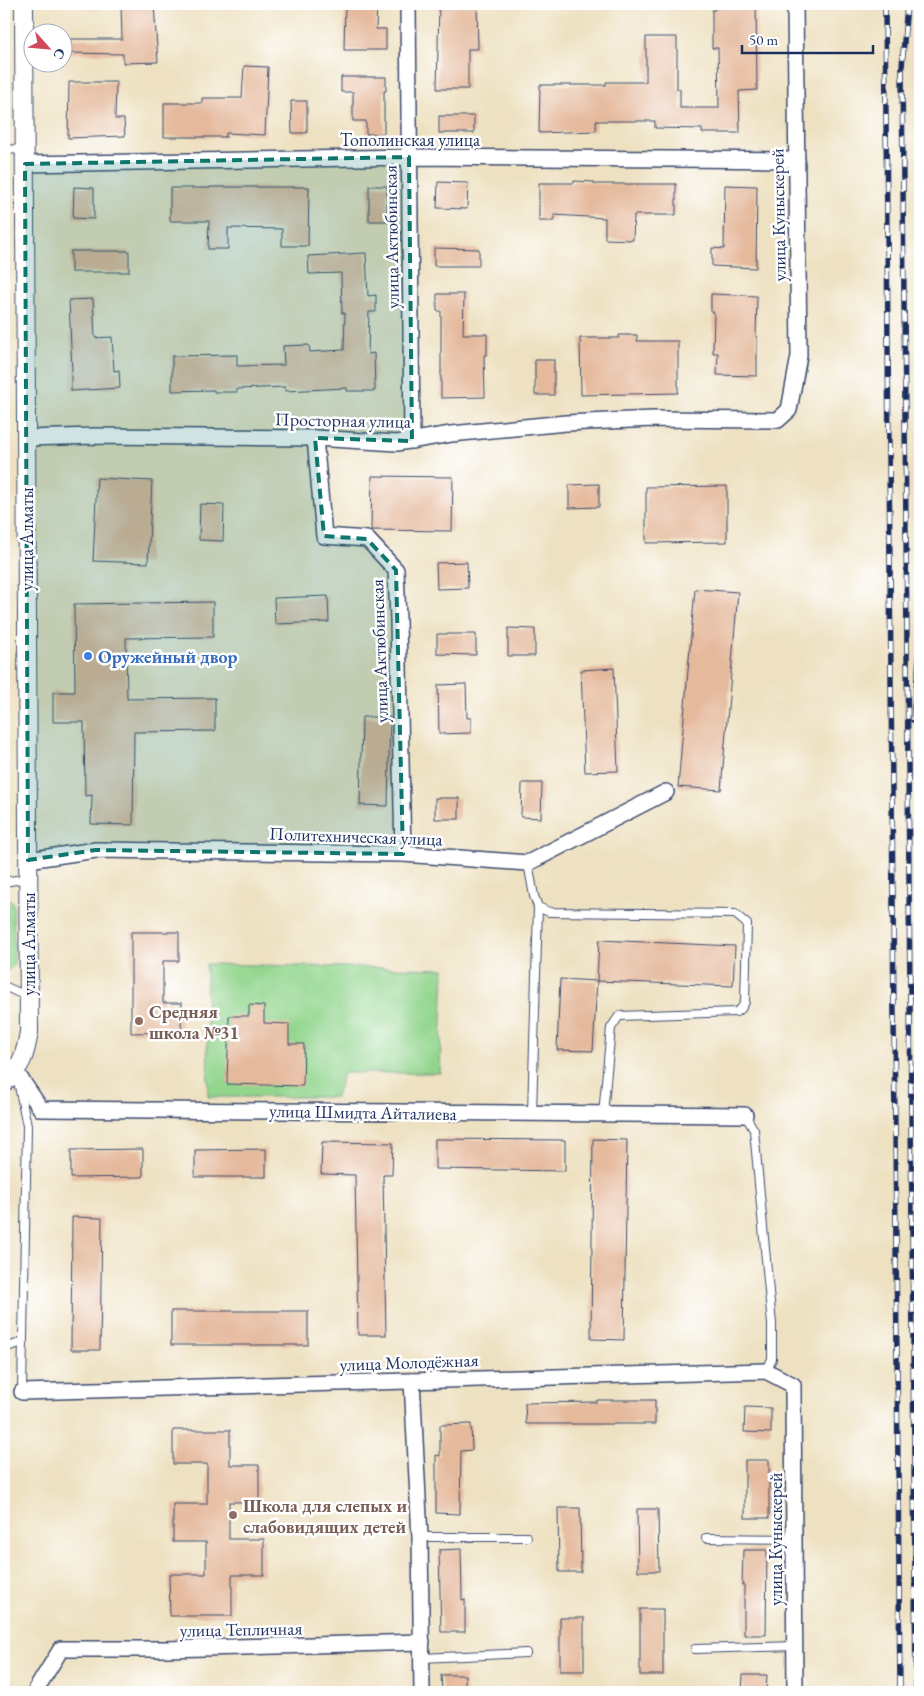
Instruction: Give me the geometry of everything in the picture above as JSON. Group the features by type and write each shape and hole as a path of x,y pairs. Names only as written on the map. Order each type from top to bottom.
{"street":[{"name":"улица Алматы","path":"10,1077 26,1055 29,1032 24,4"},
{"name":"улица Актюбинская","path":"408,4 412,441"},
{"name":"улица Куныскерей","path":"778,420 789,410 799,356 795,4"},
{"name":"Тополинская улица","path":"25,157 796,160"},
{"name":"Просторная улица","path":"26,438 96,436 315,438 397,443 451,434 566,423 653,419 778,420"},
{"name":"улица Актюбинская","path":"315,438 324,536 367,539 396,570 402,854"},
{"path":"528,863 666,792"},
{"name":"Политехническая улица","path":"28,860 96,850 402,854 528,863"},
{"name":"улица Шмидта Айталиева","path":"10,1077 41,1109 745,1115"},
{"name":"улица Молодёжная","path":"22,1392 766,1371 793,1385"},
{"path":"412,1381 420,1537 422,1692"},
{"name":"улица Куныскерей","path":"793,1385 795,1692"},
{"name":"улица Тепличная","path":"37,1692 37,1688 61,1648 422,1650"}],"lane":[{"path":"4,149 25,157"},
{"path":"528,863 538,907 532,1113"},
{"path":"4,882 28,878"},
{"path":"538,907 549,912 736,914 746,924 745,1002 742,1009 736,1012 619,1016 611,1028 603,1114"},
{"path":"4,986 28,997"},
{"path":"10,1077 27,1126 22,1392"},
{"path":"745,1115 754,1130 772,1324 772,1359 766,1371"},
{"path":"4,1348 23,1342"},
{"path":"420,1537 527,1538"},
{"path":"706,1538 794,1539"},
{"path":"695,1649 795,1646"},
{"path":"422,1650 526,1653"}],"highlighted area":[{"path":"409,157 412,441 315,438 324,536 367,539 396,570 403,854 96,850 28,860 25,164"}],"green space":[{"path":"4,895 13,902 14,964 9,970 4,972"},
{"path":"206,964 444,969 440,1073 343,1073 336,1097 208,1097"}],"building":[{"path":"121,4 154,4 158,62 123,63 123,54 72,53 72,39 122,39"},
{"path":"345,4 377,4 376,29 386,29 386,50 344,50"},
{"path":"439,4 477,4 478,49 468,49 468,89 437,89"},
{"path":"715,4 756,4 757,90 739,91 740,133 702,133 702,129 655,128 655,121 596,121 596,131 539,133 540,85 606,85 606,82 646,82 646,37 677,37 677,89 680,89 680,108 719,108 718,48 712,48 712,10 715,10"},
{"path":"244,66 268,67 265,135 226,133 226,137 164,137 164,103 202,103 202,98 242,98"},
{"path":"341,77 386,77 386,91 384,91 384,134 366,134 366,121 353,121 353,92 341,92"},
{"path":"69,82 116,82 115,119 124,119 125,136 68,138"},
{"path":"291,101 307,101 307,133 292,133"},
{"path":"439,116 474,116 474,133 439,133"},
{"path":"574,181 594,182 594,184 676,184 676,215 634,215 633,240 605,239 605,218 554,215 554,221 539,221 539,183 574,183"},
{"path":"438,182 468,183 467,209 437,208"},
{"path":"725,185 757,186 756,268 712,266 712,248 724,249"},
{"path":"369,186 387,186 387,221 369,221"},
{"path":"74,187 94,188 94,219 73,218"},
{"path":"309,187 308,246 282,246 282,229 228,228 228,249 208,249 209,221 170,221 170,188"},
{"path":"434,248 479,249 479,266 434,266"},
{"path":"71,251 129,251 129,272 71,272"},
{"path":"366,253 368,296 376,295 376,312 369,312 368,354 374,353 375,391 347,391 347,388 285,391 285,387 237,389 237,392 214,392 214,390 172,391 172,356 237,355 237,366 284,365 283,346 309,345 310,352 344,350 345,313 342,313 341,273 309,274 308,256"},
{"path":"437,294 464,294 463,334 487,334 487,355 484,355 485,397 441,398 441,311 437,311"},
{"path":"711,294 757,296 757,376 717,375 718,353 713,353 714,312 711,312"},
{"path":"93,299 95,338 112,337 114,371 119,370 120,388 71,391 69,300"},
{"path":"619,335 637,335 637,341 678,341 678,393 581,395 580,338 619,338"},
{"path":"535,360 554,360 554,395 535,395"},
{"path":"372,476 453,477 452,531 371,530"},
{"path":"97,478 152,481 148,563 93,561"},
{"path":"599,484 599,507 569,508 569,485"},
{"path":"727,486 727,542 646,543 646,487"},
{"path":"200,504 224,505 223,541 199,540"},
{"path":"467,562 468,588 437,589 436,563"},
{"path":"695,589 738,592 721,790 678,787"},
{"path":"328,596 329,622 275,624 274,598"},
{"path":"213,602 213,637 126,638 127,699 215,698 215,731 134,732 133,825 91,824 92,795 85,796 84,722 53,722 53,692 75,692 74,604"},
{"path":"508,628 535,629 535,656 508,656"},
{"path":"437,634 476,634 476,655 437,654"},
{"path":"614,668 618,771 585,772 581,670"},
{"path":"466,684 467,718 471,718 471,733 439,734 438,685"},
{"path":"362,717 390,717 388,806 360,805"},
{"path":"522,783 542,783 541,818 521,817"},
{"path":"435,798 459,798 459,819 435,819"},
{"path":"131,932 179,932 179,961 163,961 163,1003 182,1003 181,1032 131,1033"},
{"path":"599,940 735,946 733,986 597,981"},
{"path":"560,979 597,981 593,1051 557,1050"},
{"path":"249,1005 264,1006 264,1023 289,1024 289,1044 304,1044 303,1086 227,1084 229,1016 249,1016"},
{"path":"435,1139 565,1140 565,1171 435,1169"},
{"path":"593,1139 627,1140 624,1340 591,1339"},
{"path":"322,1142 393,1143 392,1175 383,1175 386,1335 358,1335 355,1175 321,1174"},
{"path":"143,1149 143,1177 71,1178 71,1150"},
{"path":"266,1149 266,1177 195,1177 195,1150"},
{"path":"72,1217 102,1218 100,1350 71,1350"},
{"path":"171,1311 308,1311 308,1345 171,1345"},
{"path":"597,1400 655,1400 655,1424 526,1424 525,1403 597,1402"},
{"path":"745,1407 771,1408 771,1433 744,1432"},
{"path":"471,1424 472,1450 461,1451 460,1514 436,1513 436,1455 440,1456 440,1425"},
{"path":"173,1430 230,1430 230,1465 259,1465 259,1502 229,1502 229,1539 264,1539 264,1575 232,1575 232,1616 170,1616 169,1574 206,1574 206,1542 173,1542 173,1504 207,1504 207,1464 173,1464"},
{"path":"745,1460 769,1460 769,1518 745,1518"},
{"path":"558,1508 580,1508 581,1572 559,1572"},
{"path":"637,1509 658,1509 659,1571 638,1571"},
{"path":"461,1549 462,1600 465,1599 465,1632 441,1632 439,1550"},
{"path":"743,1550 767,1550 766,1635 744,1635"},
{"path":"640,1609 663,1609 663,1675 640,1675"},
{"path":"560,1618 584,1618 584,1671 560,1671"},
{"path":"441,1675 465,1675 465,1692 442,1692"},
{"path":"743,1675 767,1675 766,1692 742,1692"}],"railway":[{"path":"885,4 900,1692"},
{"path":"907,4 902,67 916,1692"},
{"path":"913,720 920,650"}],"place":[{"name":"Оружейный двор","path":"88,656"},
{"name":"Средняя школа №31","path":"139,1021"},
{"name":"Школа для слепых и слабовидящих детей","path":"233,1515"}]}
